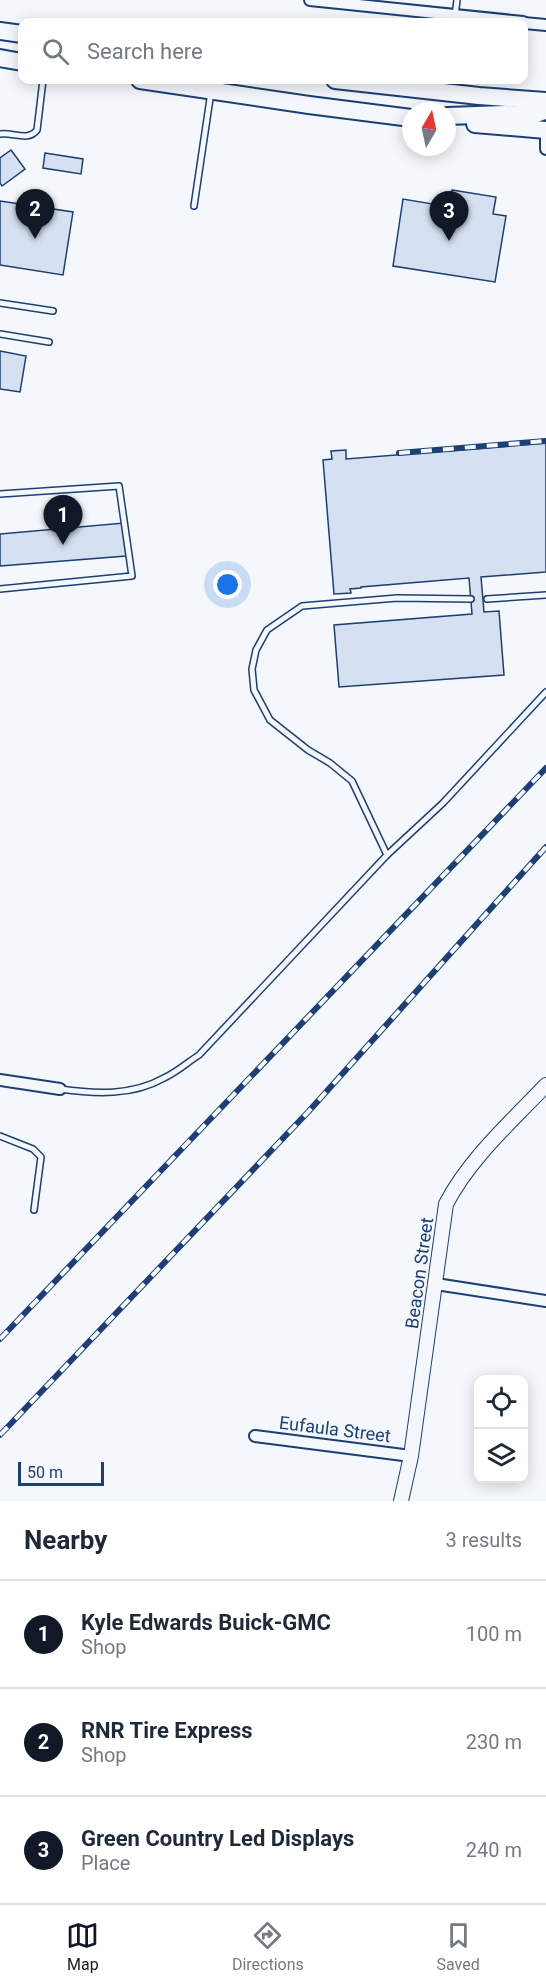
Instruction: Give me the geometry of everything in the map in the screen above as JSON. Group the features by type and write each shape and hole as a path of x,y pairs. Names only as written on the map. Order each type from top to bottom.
{"highway":[{"path":"0,31 18,33"},
{"path":"0,58 18,61"},
{"path":"166,84 402,117"},
{"path":"370,84 546,101"},
{"path":"456,116 533,115 542,112 546,106"},
{"path":"456,122 546,130"}],"street":[{"path":"310,0 478,18"},
{"path":"528,23 546,25"},
{"path":"546,130 546,150"},
{"path":"0,1080 60,1089"},
{"name":"Beacon Street","path":"400,1501 411,1456 446,1204 455,1188 492,1141 546,1085"},
{"path":"436,1284 546,1301"},
{"name":"Eufaula Street","path":"255,1436 411,1456"}],"lane":[{"path":"455,16 457,0"},
{"path":"0,134 27,137 37,130 43,84"},
{"path":"194,206 211,91"},
{"path":"0,303 53,311"},
{"path":"0,334 50,342"},
{"path":"0,494 119,486 132,576 0,589"},
{"path":"487,599 546,595"},
{"path":"387,855 352,781 330,763 284,733 270,720 254,690 252,669 256,650 267,630 302,606 397,598 471,599"},
{"path":"60,1089 125,1092 164,1079 199,1055 387,855 443,803 546,692"},
{"path":"0,1136 33,1149 41,1157 34,1210"}],"building":[{"path":"11,150 25,169 2,186 0,158"},
{"path":"45,153 83,159 81,174 43,168"},
{"path":"452,190 496,197 493,214 506,216 495,282 393,266 403,199 450,207"},
{"path":"0,201 73,212 63,275 0,265"},
{"path":"0,351 26,356 20,392 0,389"},
{"path":"546,443 546,572 481,577 484,612 499,611 504,675 339,687 334,625 472,614 469,578 361,587 350,589 351,593 334,594 323,460 332,459 331,451 346,450 346,459"},
{"path":"124,523 126,556 0,566 0,534"}],"railway":[{"path":"399,453 546,441"},
{"path":"0,1339 546,768"},
{"path":"0,1435 309,1111 546,847"}],"place":[{"name":"RNR Tire Express","path":"35,239"},
{"name":"Green Country Led Displays","path":"449,241"},
{"name":"Kyle Edwards Buick-GMC","path":"63,545"}]}
